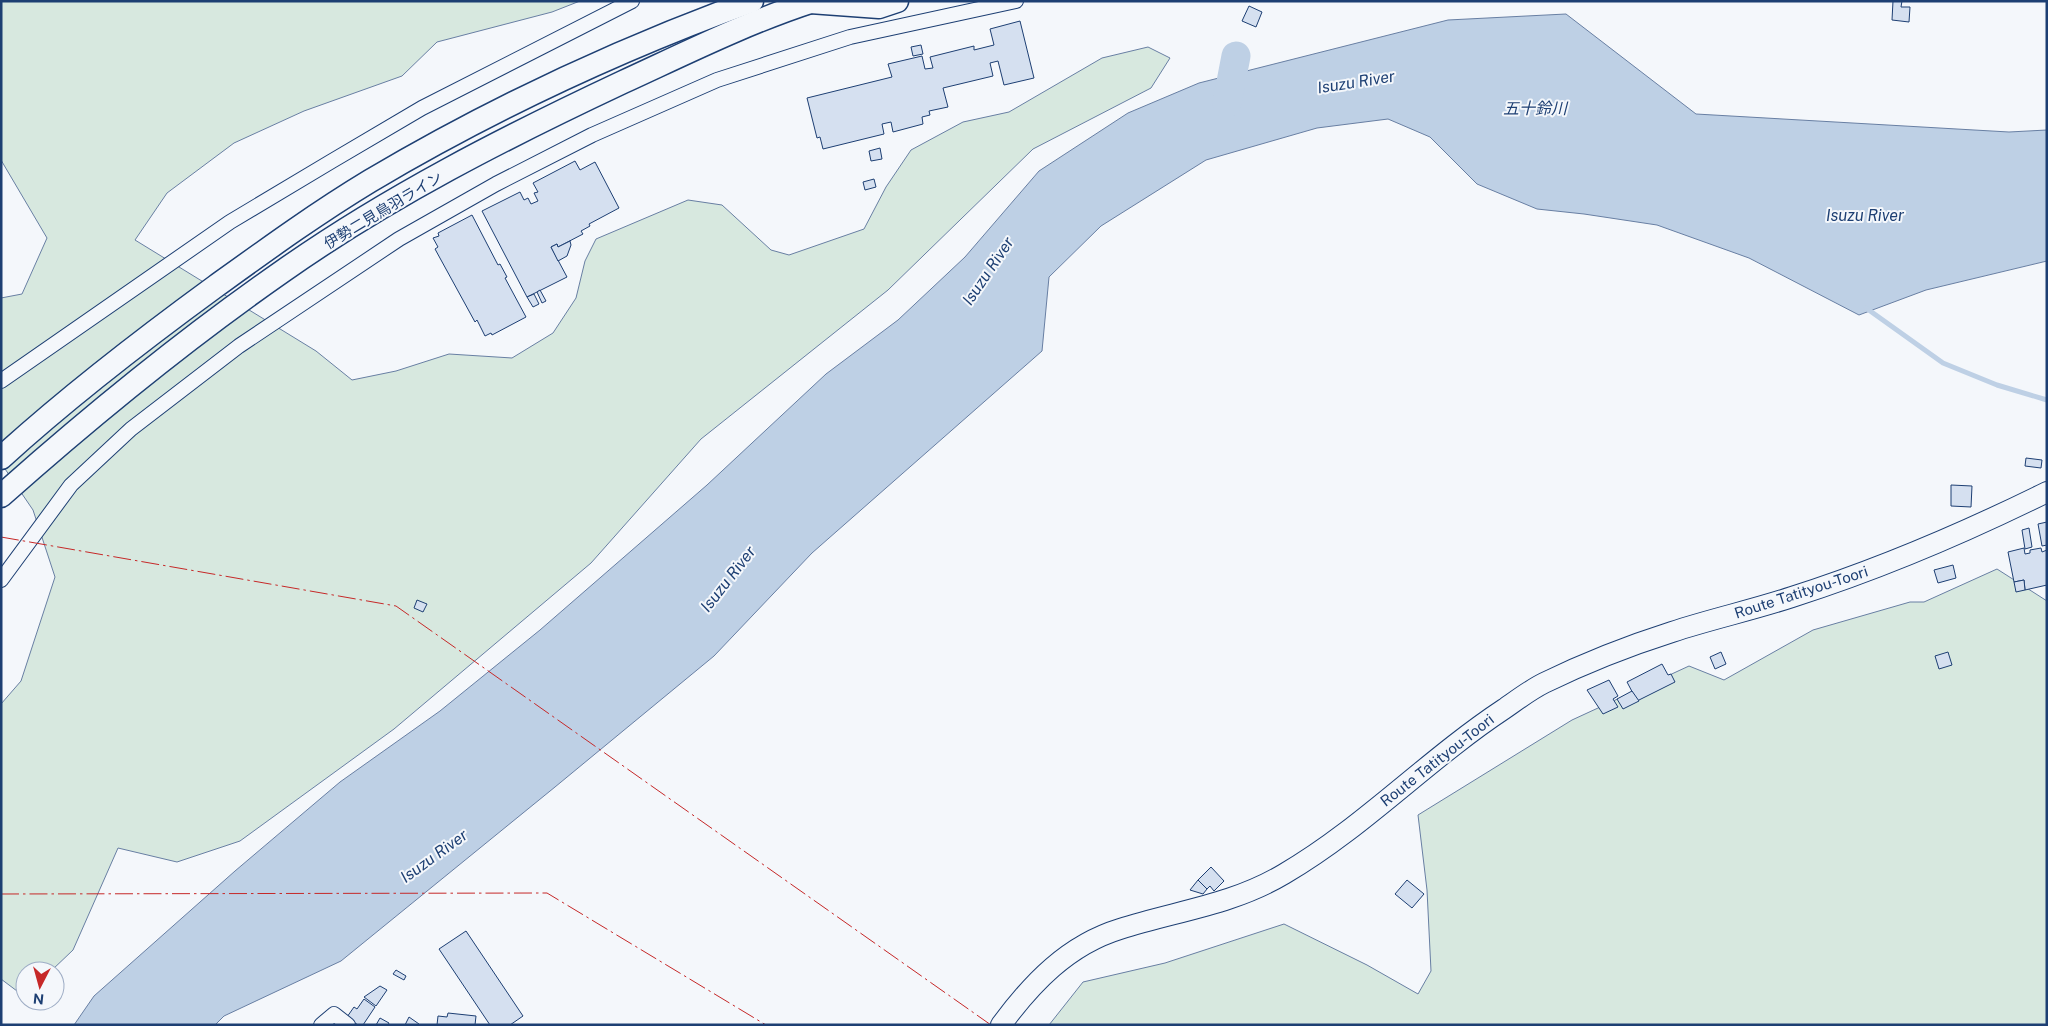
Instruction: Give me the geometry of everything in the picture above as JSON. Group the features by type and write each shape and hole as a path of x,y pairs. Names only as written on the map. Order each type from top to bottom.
{"main road":[{"path":"704,18 722,1"},
{"name":"伊勢二見鳥羽ライン","path":"1,458 43,420 153,332 268,248 370,182 469,126 573,76 704,18 752,1"},
{"path":"811,2 879,6 898,1"},
{"name":"伊勢二見鳥羽ライン","path":"1,496 66,438 169,354 284,270 386,206 483,152 583,101 694,49 811,2"},
{"name":"Route Tatityou-Toori","path":"1001,1025 1027,990 1053,965 1087,944 1118,929 1170,917 1244,893 1284,874 1350,830 1469,732 1539,686 1591,660 1673,632 1792,598 1905,557 2047,492"}],"street":[{"path":"1,381 230,222 422,108 632,1"},
{"path":"1,580 71,485 131,429 239,346 399,239 496,184 583,140 716,80 850,37 1016,1"},
{"path":"321,1025 334,1014 348,1025"}],"shaded area":[{"path":"1,1 580,1 552,12 437,42 402,76 304,111 234,143 167,193 135,240 316,351 352,380 396,371 449,354 512,358 553,333 576,298 585,261 596,239 688,200 722,205 771,250 789,255 864,229 886,187 911,150 963,122 1009,112 1102,58 1148,47 1170,58 1151,88 1033,149 888,290 701,439 591,563 394,729 240,841 177,862 118,848 73,950 61,961 15,961 15,990 1,979 1,704 21,681 55,577 33,510 1,463 1,298 22,294 47,238 1,160"},
{"path":"1997,569 2047,601 2047,1025 1049,1025 1083,982 1165,963 1284,924 1367,965 1418,994 1431,971 1427,890 1418,815 1572,720 1689,666 1724,680 1813,630 1910,602 1924,602"}],"water":[{"name":"五十鈴川","path":"1566,14 1696,114 2009,132 2047,130 2047,261 1926,290 1859,315 1749,258 1657,225 1537,209 1477,184 1430,137 1388,119 1317,128 1206,160 1101,226 1049,277 1042,351 812,553 714,656 341,961 224,1016 215,1025 74,1025 94,996 235,871 340,782 440,711 540,630 707,485 826,374 898,320 965,257 1039,171 1128,113 1199,83 1448,20"}],"building":[{"path":"1893,1 1902,1 1901,7 1910,7 1909,22 1892,20"},
{"path":"1249,6 1262,12 1256,27 1242,21"},
{"path":"1020,21 1034,78 1004,85 998,61 990,63 993,76 943,88 948,107 929,111 930,115 922,117 923,124 893,132 891,122 882,124 884,134 823,149 820,137 817,138 807,98 892,77 888,64 922,56 925,69 933,68 930,57 974,46 974,50 994,45 990,29"},
{"path":"921,45 923,54 913,56 911,47"},
{"path":"880,148 882,159 871,161 869,151"},
{"path":"575,161 580,170 595,162 619,208 589,224 590,226 581,231 583,234 558,247 557,244 551,247 567,277 527,297 482,211 520,192 524,200 528,198 531,204 538,201 534,193 538,192 533,183"},
{"path":"874,179 876,187 865,190 863,182"},
{"path":"472,215 498,265 500,264 507,277 505,278 526,317 492,335 491,333 485,336 477,320 475,322 435,249 438,247 433,238 439,236 438,233"},
{"path":"570,241 571,245 567,256 558,261 551,247 557,244 558,247"},
{"path":"540,290 546,301 542,303 537,292"},
{"path":"534,294 539,304 533,307 527,297"},
{"path":"2026,458 2042,460 2041,468 2025,466"},
{"path":"1951,485 1972,486 1971,507 1951,506"},
{"path":"2047,522 2047,545 2042,546 2038,524"},
{"path":"2029,528 2032,547 2025,549 2022,530"},
{"path":"2024,548 2025,554 2030,553 2030,550 2041,548 2042,552 2047,550 2047,585 2025,590 2024,580 2014,582 2008,552"},
{"path":"1953,565 1956,578 1938,583 1934,570"},
{"path":"2024,580 2025,590 2016,592 2014,582"},
{"path":"417,600 427,604 423,612 414,608"},
{"path":"1721,652 1726,664 1715,669 1710,657"},
{"path":"1948,652 1952,665 1939,669 1935,656"},
{"path":"1662,664 1668,675 1671,674 1675,682 1637,701 1627,682"},
{"path":"1609,680 1618,696 1613,699 1618,707 1603,714 1587,690"},
{"path":"1632,691 1639,701 1623,709 1617,699"},
{"path":"1211,867 1224,881 1214,891 1210,886 1207,889 1198,880"},
{"path":"1198,880 1207,889 1203,894 1190,890"},
{"path":"1407,880 1424,894 1412,908 1395,894"},
{"path":"466,931 523,1016 510,1025 490,1025 439,949"},
{"path":"396,970 406,976 404,980 393,974"},
{"path":"380,986 387,990 376,1006 364,997"},
{"path":"364,999 375,1007 363,1025 358,1025 347,1017 354,1007 357,1009"},
{"path":"448,1013 476,1016 475,1025 437,1025 438,1016 447,1017"},
{"path":"409,1017 419,1024 405,1025"},
{"path":"380,1018 389,1023 388,1025 376,1025"}],"waterway":[{"path":"1227,103 1236,56"},
{"path":"1866,308 1943,363 1997,385 2047,400"}],"power":[{"path":"1,537 396,606 991,1025"},
{"path":"1,894 547,893 766,1025"}],"water label":[{"name":"Isuzu River","path":"1356,82"},
{"name":"Isuzu River","path":"1865,215"},
{"name":"Isuzu River","path":"988,271"},
{"name":"Isuzu River","path":"728,579"},
{"name":"Isuzu River","path":"434,856"}]}
